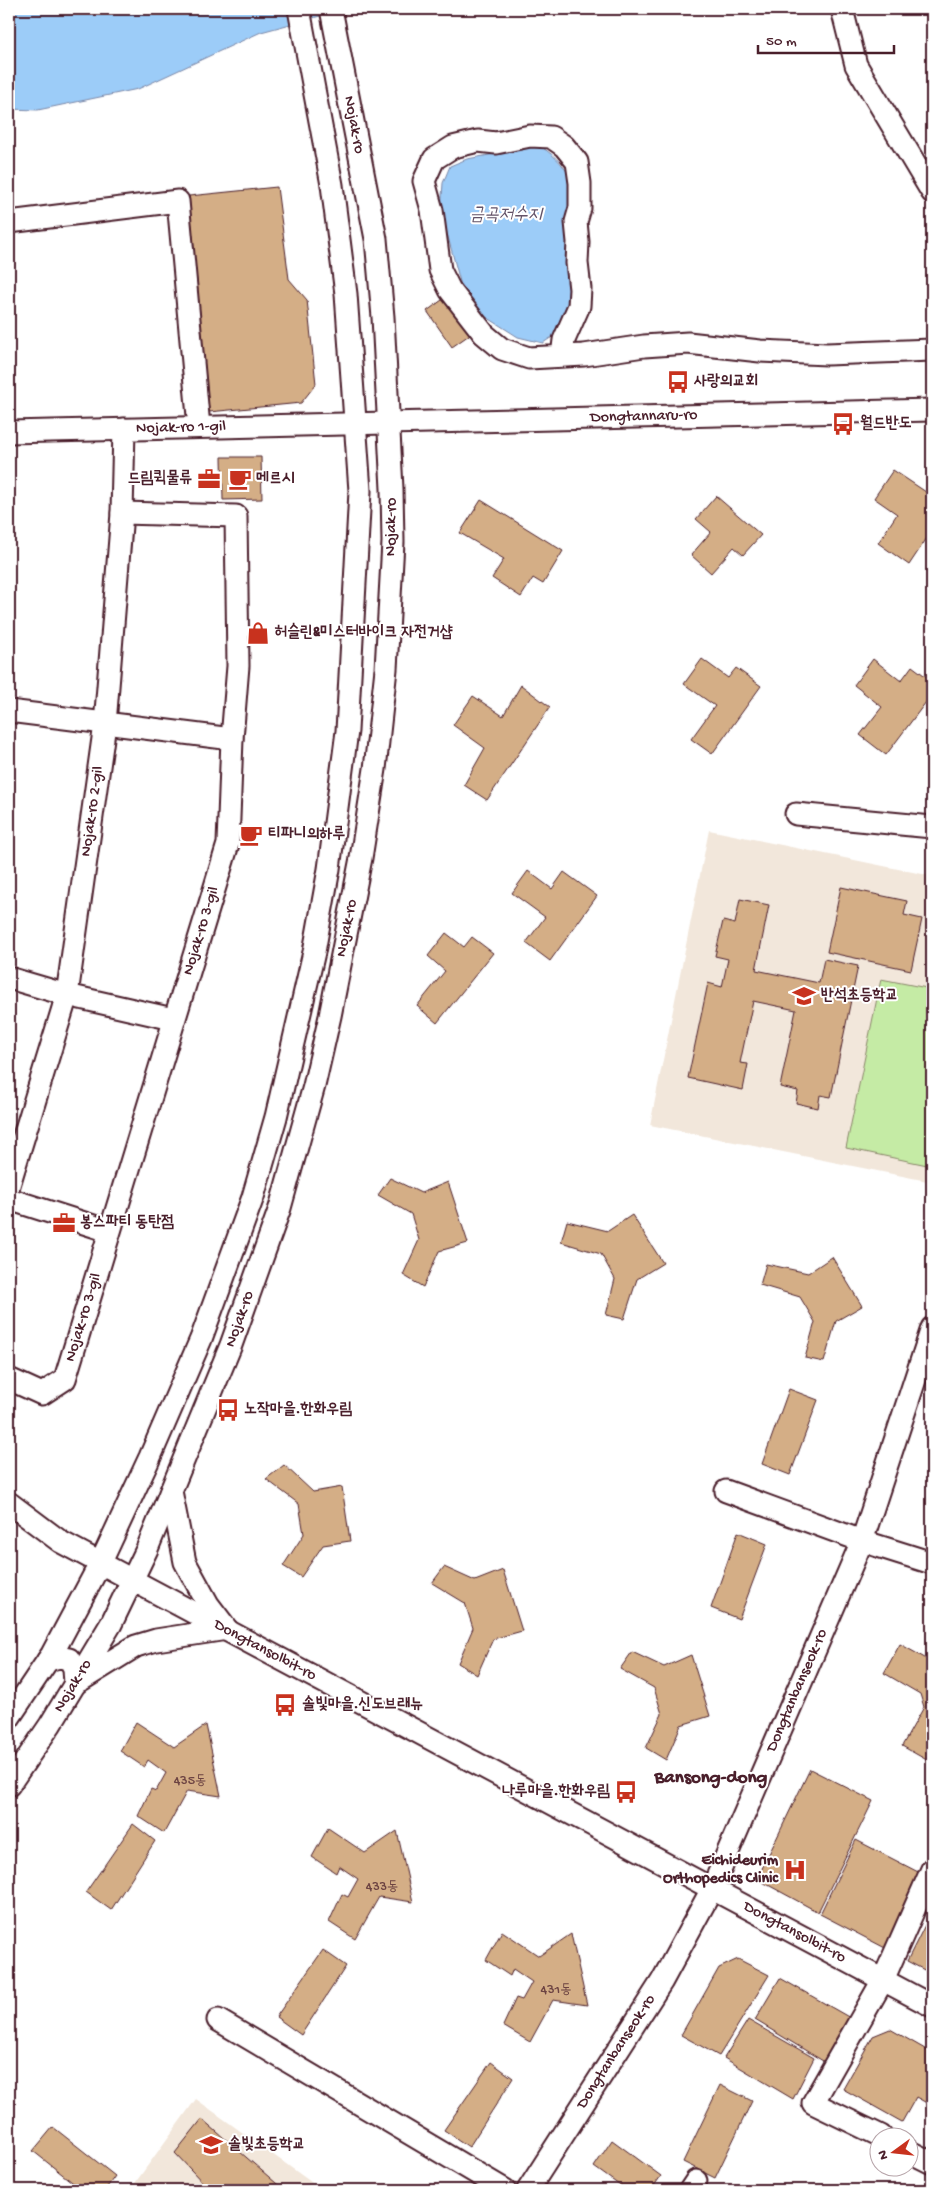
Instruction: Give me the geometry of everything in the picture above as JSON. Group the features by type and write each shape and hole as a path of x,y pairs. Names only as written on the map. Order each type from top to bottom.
{"street":[{"name":"Nojak-ro","path":"9,1718 48,1660 101,1562 204,1330 252,1197 276,1117 314,952 329,869 347,731 360,491 348,319 332,185 299,9"},
{"name":"Nojak-ro","path":"9,1785 50,1725 112,1624 147,1549 231,1345 265,1254 296,1152 330,1016 360,858 375,769 386,668 393,542 389,422 376,239 331,9"},
{"path":"845,18 856,65 932,192"},
{"path":"562,356 564,340 579,306 580,289 576,263 578,242 576,222 580,208 580,182 577,162 564,146 551,136 530,136 496,143 478,141 453,147 434,159 424,180 432,210 440,270 450,290 484,334 502,349 529,358 562,356 688,343 760,351 827,354 932,350"},
{"path":"9,222 178,201 198,427"},
{"path":"348,319 355,327 365,331 383,317"},
{"name":"Dongtannaru-ro","path":"355,423 932,410"},
{"name":"Nojak-ro 1-gil","path":"9,432 355,423"},
{"name":"Nojak-ro 2-gil","path":"9,1185 67,995 106,724 122,513 124,430"},
{"name":"Nojak-ro 3-gil","path":"9,1379 42,1394 65,1379 173,1019 228,844 232,740 238,666 236,516 122,513"},
{"path":"358,542 365,533 374,528 393,542"},
{"path":"9,711 232,740"},
{"path":"796,814 932,827"},
{"path":"9,978 67,995 173,1019"},
{"path":"9,1199 109,1231"},
{"name":"Dongtanbanseok-ro","path":"528,2190 662,1981 712,1889 862,1541 932,1328"},
{"path":"142,1473 143,1488 150,1498 162,1499 171,1488"},
{"path":"48,1660 59,1657 69,1659 74,1668 75,1684 136,1646 156,1640 227,1629 208,1604 185,1562 171,1488"},
{"path":"726,1491 862,1541 932,1563"},
{"name":"Dongtansolbit-ro","path":"9,1503 61,1542 132,1578 932,2006"},
{"path":"868,2129 813,2103 883,1980 932,1869"},
{"path":"218,2020 505,2190"},
{"path":"918,2156 932,2163"}],"shaded area":[{"name":"반석초등학교","path":"709,830 932,876 932,1182 650,1125"},
{"name":"솔빛초등학교","path":"196,2099 322,2190 130,2190"}],"green space":[{"path":"881,979 932,989 932,1166 846,1148"}],"water":[{"path":"9,9 346,9 261,32 138,89 38,110 9,109"},
{"name":"금곡저수지","path":"540,146 560,163 574,185 571,316 561,331 543,343 518,337 485,316 462,289 441,211 443,183 450,166 467,159"}],"building":[{"path":"277,187 289,279 307,300 316,384 301,403 209,412 189,196"},
{"path":"446,297 472,333 452,347 427,311"},
{"path":"222,457 261,457 262,499 223,500"},
{"path":"893,470 932,496 932,542 927,538 909,565 878,543 897,514 874,498"},
{"path":"716,496 761,535 743,555 734,547 711,573 691,555 711,532 696,519"},
{"path":"481,500 563,551 543,584 533,578 521,597 492,578 504,559 460,533"},
{"path":"702,659 728,678 736,668 761,686 712,754 691,739 715,706 684,684"},
{"path":"873,659 901,681 912,666 932,681 932,694 886,755 860,735 882,707 854,685"},
{"path":"521,685 550,707 487,800 464,785 485,748 453,725 473,696 503,716"},
{"path":"528,871 552,889 564,872 597,896 550,961 526,943 545,917 512,893"},
{"path":"841,887 907,901 904,915 922,919 911,970 827,952"},
{"name":"반석초등학교","path":"740,899 769,905 756,970 819,983 824,959 858,966 831,1097 820,1095 818,1108 796,1103 798,1091 780,1087 796,1010 753,1001 740,1063 748,1064 743,1090 688,1078 708,983 722,987 728,959 715,956 723,921 735,924"},
{"path":"446,933 464,947 472,937 493,953 437,1023 417,1006 445,971 428,956"},
{"path":"390,1178 421,1193 448,1182 468,1243 439,1251 423,1287 403,1275 419,1240 411,1214 378,1195"},
{"path":"632,1215 663,1263 637,1279 624,1319 606,1315 615,1279 601,1254 561,1242 567,1221 608,1231"},
{"path":"832,1257 862,1306 836,1321 824,1362 805,1358 815,1322 800,1297 760,1285 766,1264 808,1273"},
{"path":"789,1389 818,1400 790,1475 762,1464"},
{"path":"284,1465 313,1492 342,1487 350,1541 323,1545 301,1577 283,1566 304,1534 299,1504 266,1479"},
{"path":"738,1532 767,1544 739,1619 711,1608"},
{"path":"444,1567 475,1581 503,1570 522,1631 493,1639 477,1675 458,1663 473,1628 465,1603 432,1583"},
{"path":"900,1644 932,1662 932,1763 902,1746 924,1707 920,1694 884,1673"},
{"path":"632,1652 664,1667 691,1655 710,1716 681,1725 666,1760 646,1748 662,1714 654,1688 620,1669"},
{"path":"136,1722 174,1747 206,1725 221,1796 187,1791 164,1833 138,1816 151,1789 156,1791 166,1773 148,1760 144,1767 120,1751"},
{"path":"810,1769 873,1801 818,1912 757,1879"},
{"path":"133,1824 155,1841 111,1910 86,1892"},
{"path":"328,1828 365,1853 397,1831 413,1902 379,1897 355,1939 329,1922 342,1894 348,1897 358,1879 339,1866 336,1873 312,1857"},
{"path":"856,1840 924,1875 889,1950 820,1914"},
{"path":"932,1911 932,1974 907,1961"},
{"path":"502,1931 539,1956 571,1934 587,2005 553,2000 530,2042 503,2026 516,1998 522,2000 532,1982 513,1969 510,1976 486,1960"},
{"path":"323,1950 346,1966 301,2035 276,2017"},
{"path":"738,1959 769,1975 719,2056 681,2035 719,1968"},
{"path":"780,1978 852,2019 828,2064 755,2020"},
{"path":"748,2020 814,2058 793,2099 724,2058"},
{"path":"890,2029 932,2053 932,2106 916,2097 902,2122 843,2089 873,2036"},
{"path":"491,2062 513,2078 469,2147 444,2130"},
{"path":"720,2085 752,2101 715,2178 683,2162"},
{"path":"202,2119 284,2190 205,2190 207,2187 175,2153"},
{"path":"53,2127 115,2176 105,2190 82,2190 33,2151"},
{"path":"612,2140 661,2176 651,2190 626,2190 594,2167"}],"place":[{"name":"사랑의교회","path":"678,382"},
{"name":"월드반도","path":"843,424"},
{"name":"드림퀵물류","path":"209,479"},
{"name":"메르시","path":"240,479"},
{"name":"허슬린&미스터바이크 자전거샵","path":"258,633"},
{"name":"티파니의하루","path":"251,835"},
{"name":"반석초등학교","path":"804,996"},
{"name":"봉스파티 동탄점","path":"64,1223"},
{"name":"노작마을.한화우림","path":"228,1410"},
{"name":"솔빛마을.신도브래뉴","path":"285,1705"},
{"name":"나루마을.한화우림","path":"626,1792"},
{"name":"Eichideurim Orthopedics Clinic","path":"795,1870"},
{"name":"솔빛초등학교","path":"211,2145"}],"district":[{"name":"Bansong-dong","path":"711,1778"}]}
